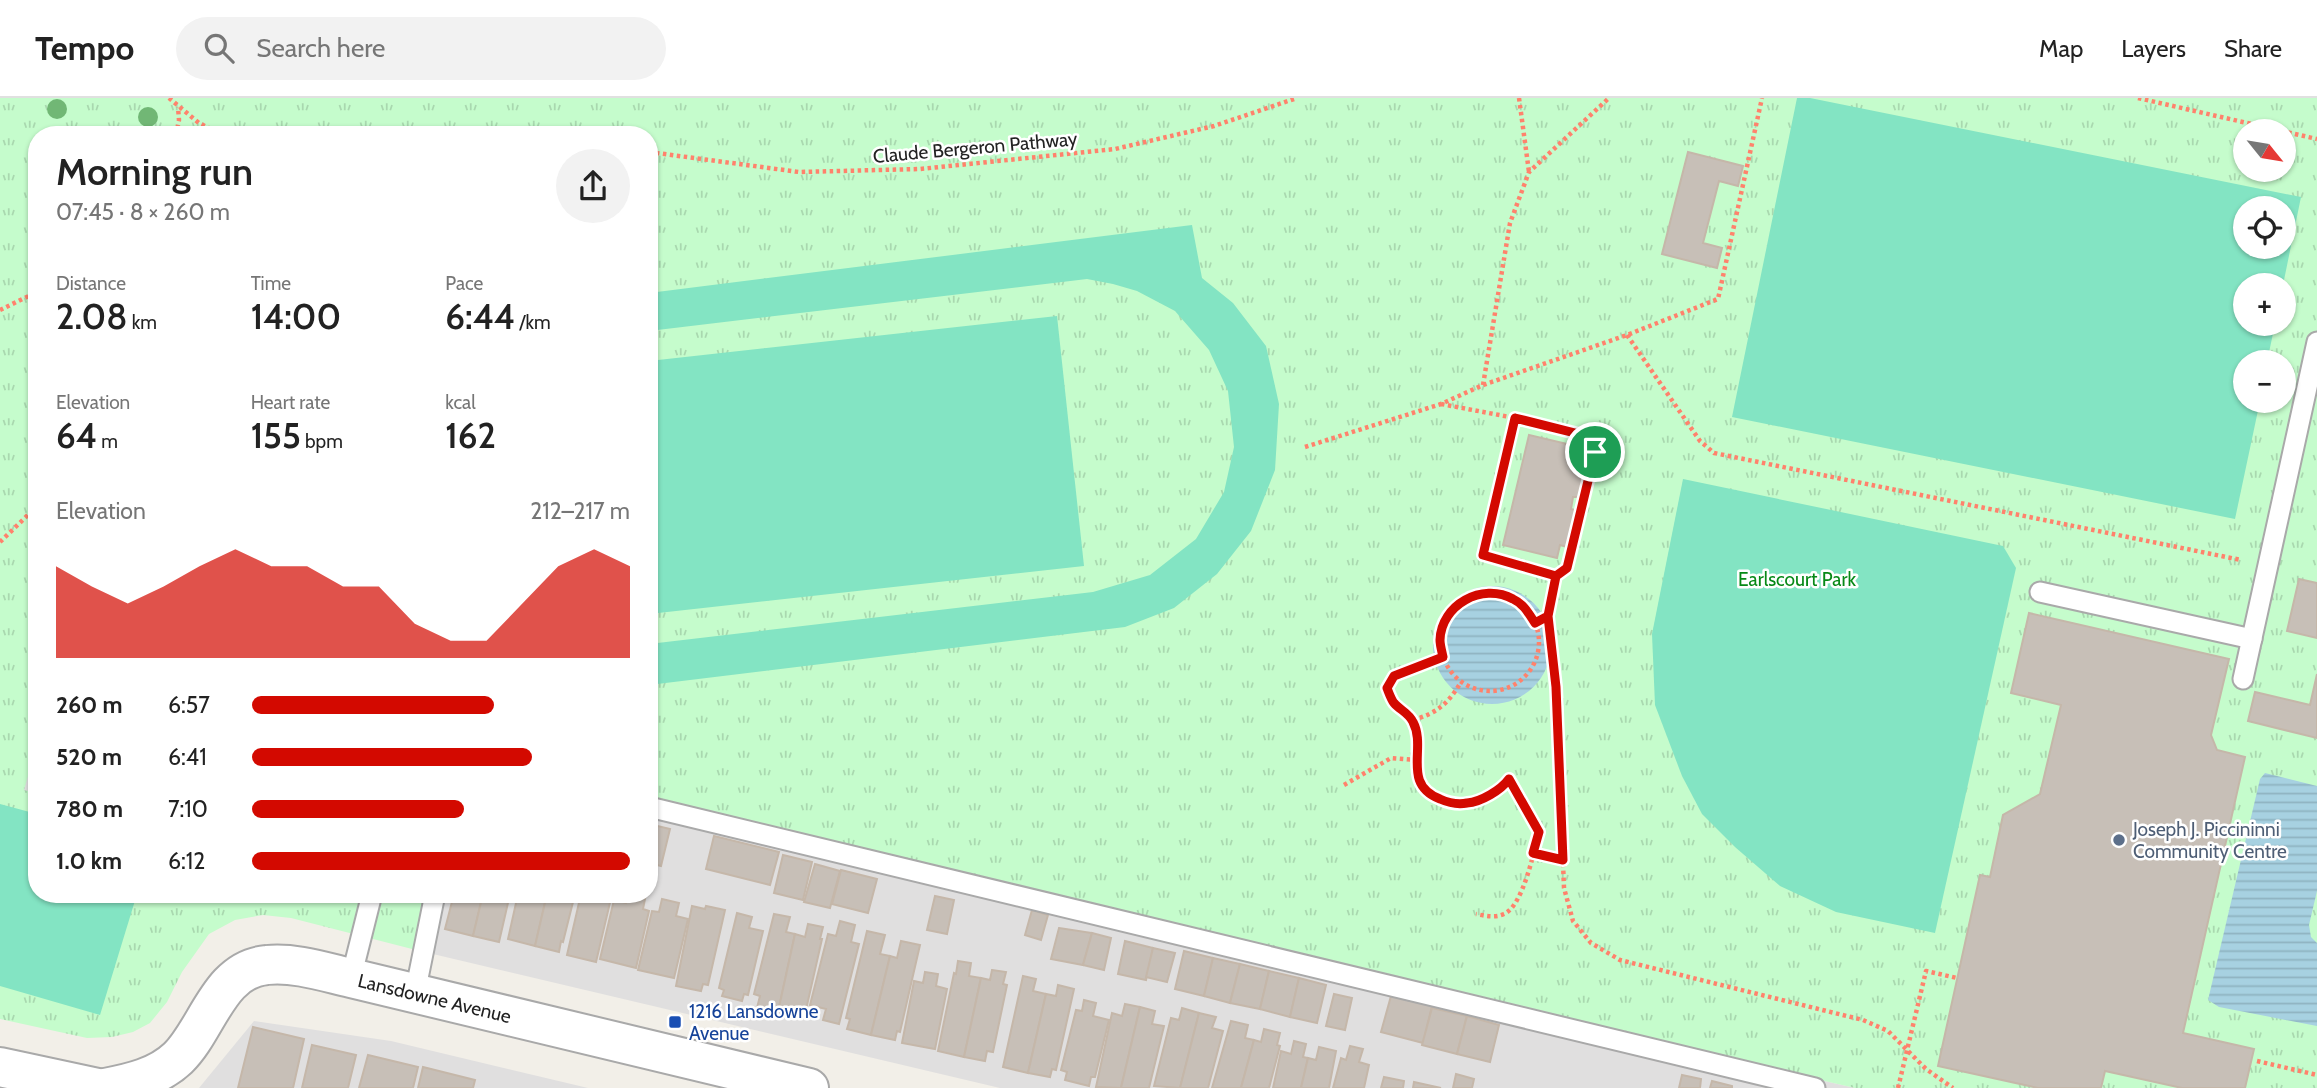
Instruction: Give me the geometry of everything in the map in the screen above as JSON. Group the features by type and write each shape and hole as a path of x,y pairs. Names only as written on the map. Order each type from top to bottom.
{"street":[{"name":"Lansdowne Avenue","path":"105,1088 138,1082 177,1059 193,1039 214,1003 238,974 265,964 288,965 351,978 809,1088"},
{"path":"0,1067 98,1088"}],"lane":[{"path":"2244,678 2317,342"},
{"path":"2040,592 2252,639"},
{"path":"658,809 1815,1088"},
{"path":"351,978 370,903"},
{"path":"415,993 433,903"}],"path":[{"path":"169,98 205,126"},
{"name":"Claude Bergeron Pathway","path":"658,153 799,172 920,169 1115,149 1214,126 1297,98"},
{"path":"1519,98 1529,172"},
{"path":"1483,385 1510,223 1529,172 1609,98"},
{"path":"1305,447 1441,404 1483,385 1627,335 1718,299 1762,98"},
{"path":"2138,98 2317,139"},
{"path":"177,106 178,126"},
{"path":"0,310 28,296"},
{"path":"1627,335 1700,442 1714,453 2268,566"},
{"path":"1441,404 1515,418 1587,436 1594,442 1595,452 1567,568 1556,576 1548,616 1556,687 1564,888 1573,921 1591,943 1620,960 1863,1020 1888,1031 1926,1069 1953,1088"},
{"path":"1515,418 1483,555 1556,576"},
{"path":"0,542 28,515"},
{"path":"1481,593 1498,593 1514,599 1526,609 1535,623 1539,639 1531,669 1520,680 1506,688 1491,691 1475,689 1461,682 1443,657 1440,640 1444,624 1453,609 1465,599 1481,593"},
{"path":"1535,623 1548,616"},
{"path":"1443,657 1394,676 1387,688 1393,702 1413,720 1417,732 1417,774 1424,788 1436,798 1455,804 1470,803 1504,786 1509,779 1539,832 1519,897 1512,909 1506,914 1494,917 1476,914"},
{"path":"1413,720 1433,714 1453,695 1461,682"},
{"path":"1344,785 1391,758 1416,760"},
{"path":"1533,853 1563,860"},
{"path":"1898,1088 1926,971 1957,978"},
{"path":"2258,1061 2317,1075"}],"shaded area":[{"path":"658,799 1855,1088 1000,1088 416,950 428,903 658,903"},
{"path":"254,1021 391,1041 588,1088 199,1088"}],"green space":[{"name":"Earlscourt Park","path":"0,98 2317,98 2317,1088 1855,1088 658,799 658,126 28,126 28,903 428,903 416,950 291,918 263,915 235,920 209,934 182,972 167,1002 150,1023 133,1032 112,1037 87,1038 0,1019"},
{"path":"1797,98 1810,98 2301,197 2296,221 2296,196 2233,196 2233,259 2288,259 2285,273 2233,273 2233,336 2272,336 2270,350 2233,350 2233,413 2257,413 2235,519 1732,417"},
{"path":"1192,225 1202,278 1233,303 1266,346 1279,404 1275,470 1251,531 1217,574 1174,608 1125,627 658,684 658,643 1093,592 1150,575 1196,539 1224,492 1234,447 1228,391 1209,350 1175,311 1137,291 1113,284 1087,279 658,330 658,292"},
{"path":"1057,316 1084,566 658,613 658,360"},
{"path":"1683,479 2003,546 2016,568 1935,933 1836,912 1780,886 1702,814 1682,776 1655,705 1652,634"},
{"path":"0,804 28,812 28,903 134,903 100,1015 0,986"}],"water":[{"path":"1492,586 1515,590 1534,603 1547,622 1551,645 1547,668 1534,687 1515,700 1492,704 1469,700 1450,687 1437,668 1433,645 1437,622 1450,603 1469,590"},
{"path":"2265,773 2317,786 2317,891 2309,925 2311,937 2317,943 2317,1026 2219,1007 2208,1000 2260,779"}],"building":[{"path":"1688,152 1743,166 1738,186 1719,181 1703,243 1722,248 1717,268 1662,254"},
{"path":"1529,435 1584,448 1582,458 1587,459 1578,497 1573,497 1571,509 1575,510 1567,547 1560,545 1557,558 1503,545"},
{"path":"2299,579 2317,583 2317,638 2287,631"},
{"path":"2029,613 2229,659 2211,735 2217,750 2245,757 2183,1033 2254,1049 2245,1088 2182,1088 2105,1071 2101,1088 2038,1088 1938,1066 1980,875 1990,877 2003,815 2040,794 2061,705 2011,693"},
{"path":"2317,674 2317,738 2248,721 2255,692 2310,705"},
{"path":"658,826 670,829 661,866 658,865"},
{"path":"714,836 779,852 770,885 706,869"},
{"path":"783,855 812,862 803,900 774,893"},
{"path":"815,864 840,871 830,908 804,902"},
{"path":"841,870 877,879 868,913 832,904"},
{"path":"935,896 954,900 947,934 927,930"},
{"path":"662,899 679,903 676,916 688,919 674,978 638,970 652,911 659,912"},
{"path":"452,903 481,903 473,936 445,929"},
{"path":"481,903 508,903 499,942 473,936"},
{"path":"516,903 545,903 535,946 508,939"},
{"path":"545,903 573,903 559,952 535,946"},
{"path":"579,903 610,903 596,962 567,955"},
{"path":"613,903 644,903 643,909 649,911 636,968 600,959"},
{"path":"692,906 725,910 708,985 703,984 701,991 676,986"},
{"path":"1032,910 1048,915 1041,940 1025,935"},
{"path":"737,913 752,917 749,928 763,931 748,995 744,994 742,1001 722,996 724,990 719,988"},
{"path":"774,914 790,917 786,932 795,934 778,1012 757,1008 760,996 754,994"},
{"path":"840,921 855,925 851,942 859,944 839,1024 823,1020 826,1009 810,1005 828,934 836,936"},
{"path":"808,924 823,927 822,939 805,1014 800,1013 799,1017 778,1012 795,934 805,937"},
{"path":"1059,928 1092,933 1083,965 1051,959"},
{"path":"867,931 885,935 880,954 890,956 871,1035 847,1029 850,1019 846,1018"},
{"path":"1092,933 1111,938 1104,970 1083,965"},
{"path":"901,941 920,945 900,1032 897,1031 895,1040 871,1035 890,956 897,958"},
{"path":"1125,941 1153,948 1146,980 1118,974"},
{"path":"1153,948 1175,953 1167,982 1146,977"},
{"path":"1184,951 1213,958 1204,996 1175,989"},
{"path":"1213,958 1240,964 1230,1003 1204,996"},
{"path":"958,961 971,963 969,976 981,978 964,1057 938,1051"},
{"path":"1240,964 1269,971 1260,1009 1230,1003"},
{"path":"992,970 1006,972 1003,984 1007,985 993,1052 987,1051 985,1061 964,1057 981,978 990,980"},
{"path":"1269,971 1299,978 1290,1017 1260,1009"},
{"path":"925,972 938,974 936,986 947,989 935,1049 902,1043 914,981 923,983"},
{"path":"1023,976 1036,979 1033,991 1046,994 1028,1073 1003,1067"},
{"path":"1299,978 1326,985 1317,1023 1290,1017"},
{"path":"1058,985 1074,989 1056,1070 1052,1069 1050,1077 1028,1073 1046,994 1056,996"},
{"path":"1334,994 1352,998 1345,1030 1326,1026"},
{"path":"1391,996 1432,1006 1423,1043 1381,1032"},
{"path":"1084,1000 1096,1003 1093,1016 1109,1020 1095,1077 1091,1077 1089,1086 1065,1080 1067,1072 1061,1070 1076,1010 1082,1011"},
{"path":"1125,1004 1140,1007 1121,1088 1096,1087 1112,1013 1122,1016"},
{"path":"1140,1007 1155,1011 1152,1024 1164,1026 1149,1088 1121,1088"},
{"path":"1182,1008 1199,1013 1180,1088 1154,1086 1171,1018 1179,1020"},
{"path":"1432,1008 1467,1016 1457,1054 1422,1045"},
{"path":"1199,1013 1216,1017 1212,1028 1223,1031 1208,1088 1180,1088"},
{"path":"1467,1016 1499,1025 1490,1062 1457,1054"},
{"path":"1231,1021 1248,1025 1245,1038 1254,1040 1241,1088 1212,1088"},
{"path":"253,1027 304,1039 293,1088 238,1088"},
{"path":"1264,1029 1280,1033 1277,1045 1280,1046 1269,1088 1241,1088 1254,1040 1261,1042"},
{"path":"1294,1041 1306,1044 1303,1057 1308,1058 1301,1088 1273,1088 1281,1051 1291,1054"},
{"path":"312,1045 356,1055 348,1088 302,1088"},
{"path":"1350,1046 1363,1049 1359,1062 1369,1065 1364,1088 1333,1088 1341,1058 1346,1060"},
{"path":"1319,1047 1336,1051 1329,1088 1301,1088 1308,1058 1316,1060"},
{"path":"368,1055 418,1067 413,1088 359,1088"},
{"path":"423,1067 475,1080 473,1088 418,1088"},
{"path":"1456,1074 1474,1079 1472,1088 1453,1088"},
{"path":"1682,1075 1701,1079 1700,1088 1679,1088"},
{"path":"1384,1077 1404,1081 1403,1088 1381,1088"},
{"path":"1712,1081 1732,1086 1732,1088 1710,1088"},
{"path":"1414,1082 1441,1088 1413,1088"}],"place":[{"name":"Joseph J. Piccininni Community Centre","path":"2119,840"},
{"name":"1216 Lansdowne Avenue","path":"675,1022"}],"route":[{"path":"1595,452 1567,568 1556,576 1548,616 1535,623 1526,609 1514,599 1498,593 1481,593 1465,599 1453,609 1444,624 1440,640 1443,657 1394,676 1387,688 1393,702 1413,720 1417,732 1417,774 1424,788 1436,798 1455,804 1470,803 1504,786 1509,779 1539,832 1533,853 1563,860 1556,687 1548,616 1554,592 1556,576 1483,555 1515,418 1587,436 1594,442 1595,452"}]}
